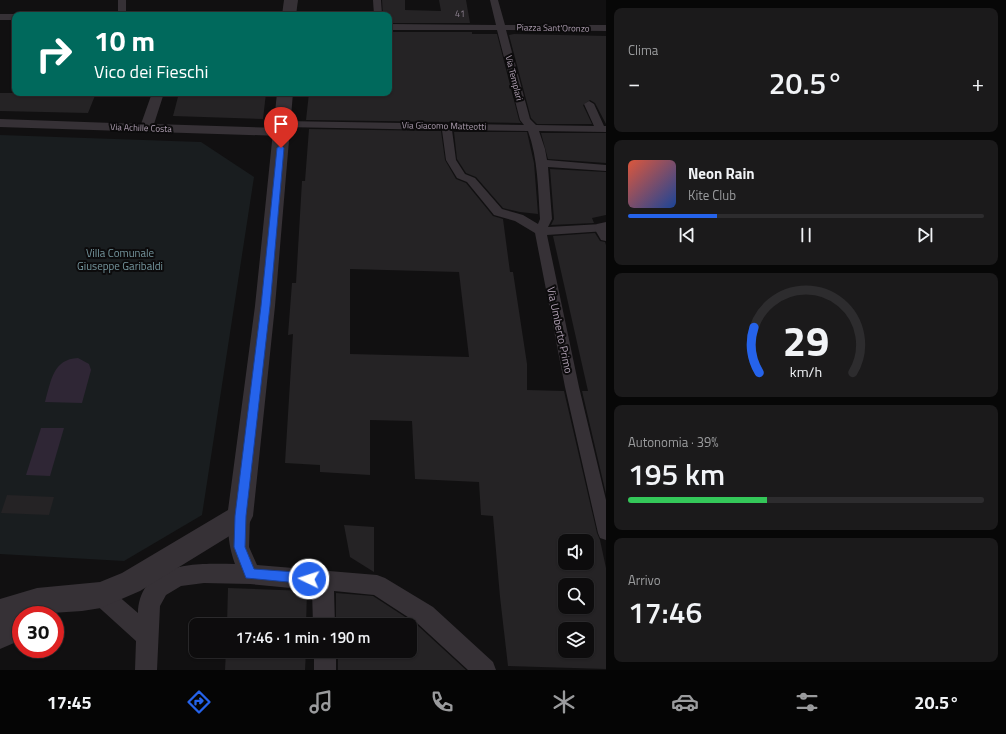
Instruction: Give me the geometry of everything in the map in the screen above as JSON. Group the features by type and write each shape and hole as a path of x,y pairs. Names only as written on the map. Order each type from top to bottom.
{"street":[{"path":"122,0 122,12"},
{"path":"289,12 291,0"},
{"path":"377,0 378,12"},
{"name":"Piazza Sant'Oronzo","path":"494,0 501,27"},
{"path":"0,17 12,17"},
{"name":"Piazza Sant'Oronzo","path":"392,27 467,29 475,27 606,28"},
{"name":"Via Templari","path":"501,27 525,120 532,127"},
{"path":"146,128 157,96"},
{"path":"250,574 239,547 240,516 265,306 285,96"},
{"path":"590,104 603,129"},
{"name":"Via Achille Costa","path":"0,123 146,128 283,128"},
{"path":"446,127 451,160 462,176 471,180 498,212 519,218 540,231 605,230"},
{"name":"Via Giacomo Matteotti","path":"283,128 532,127 603,129"},
{"name":"Via Umberto Primo","path":"532,127 540,149 542,163 546,220 540,231 572,387 606,533"},
{"path":"542,163 606,168"},
{"path":"64,610 91,597 131,582 240,516"},
{"path":"146,670 149,604 158,588 177,576 204,573 250,574 377,585 425,615 486,670"},
{"path":"323,580 324,618"},
{"path":"0,612 37,601 91,597 147,636"},
{"path":"0,635 12,630"},
{"path":"325,658 325,670"}],"green space":[{"name":"Villa Comunale Giuseppe Garibaldi","path":"0,135 201,142 254,177 202,515 124,561 0,554"}],"shaded area":[{"path":"78,358 89,364 91,370 82,403 45,402 54,372 63,362"},
{"path":"41,428 64,428 50,476 26,475"}],"building":[{"path":"382,0 405,0 405,10 441,11 439,0 466,0 470,23 392,23 392,12 383,12"},
{"path":"392,32 472,32 472,34 497,34 521,123 306,120 309,96 392,96"},
{"path":"509,35 606,36 606,124 595,103 590,100 583,105 592,124 537,124 531,118"},
{"path":"0,93 12,93 12,96 95,96 88,113 0,111"},
{"path":"178,96 266,96 263,119 173,116"},
{"path":"309,129 441,131 445,160 456,179 466,183 493,216 503,219 510,272 513,272 527,364 527,390 564,391 597,533 600,540 606,568 606,669 508,666 493,516 481,515 479,482 415,479 412,421 370,420 370,475 320,472 320,465 285,463 293,334 288,335 292,283 296,283 302,181 305,181","holes":["350,269 459,272 469,357 350,354"]},
{"path":"454,132 527,132 534,163 538,214 503,208 476,177 466,173 457,159"},
{"path":"541,133 606,133 606,163 548,159"},
{"path":"550,169 606,172 606,215 592,218 594,223 551,225 554,219"},
{"path":"595,233 600,241 605,242 606,245 606,494 582,391 588,391 553,236"},
{"path":"7,495 54,497 49,515 1,513"},
{"path":"344,525 374,527 374,572 350,557"},
{"path":"228,588 307,591 306,618 227,618"},
{"path":"336,593 373,596 407,618 336,618"},
{"path":"417,625 466,670 338,670 338,658 417,658"},
{"path":"226,658 306,658 305,670 225,670"}],"route":[{"path":"281,148 265,306 240,516 239,547 250,574 309,579"}]}
